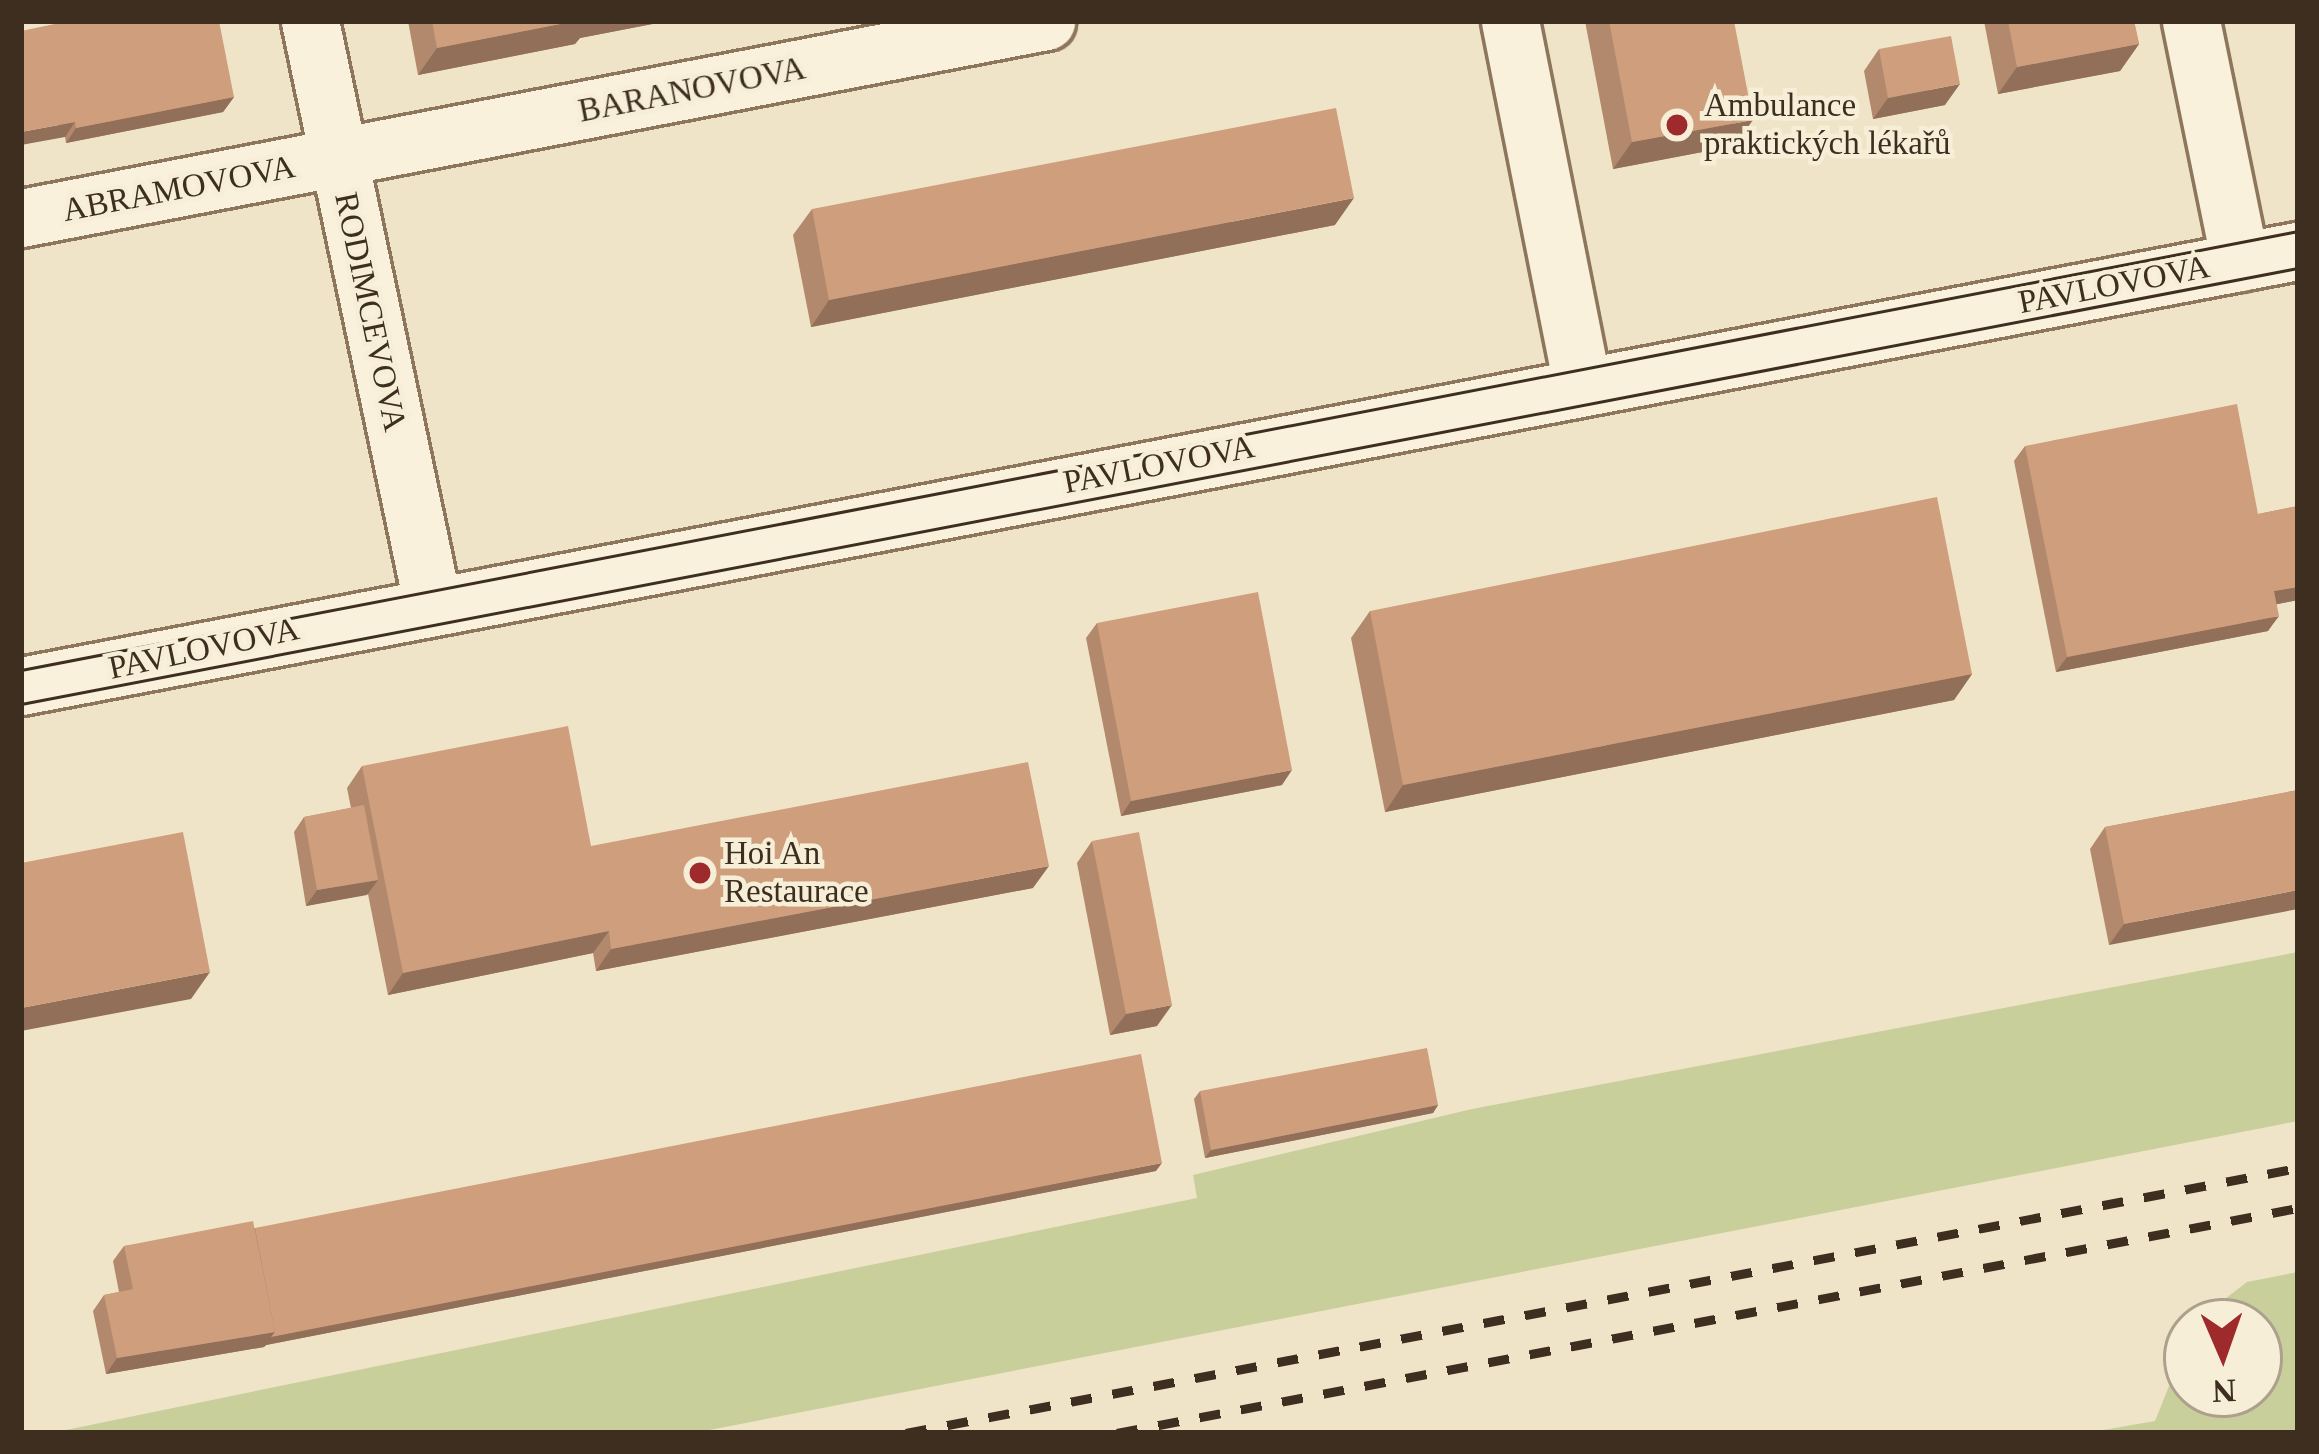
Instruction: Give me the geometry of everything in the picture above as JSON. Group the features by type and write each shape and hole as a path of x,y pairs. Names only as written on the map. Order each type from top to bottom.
{"street":[{"name":"RODIMCEVOVA","path":"310,21 432,602"},
{"name":"BARANOVOVA","path":"338,159 828,42 1046,21"},
{"path":"1510,21 1582,386"},
{"path":"2192,21 2240,262"},
{"name":"ABRAMOVOVA","path":"21,218 338,159"},
{"name":"PAVLOVOVA","path":"21,686 432,602 2298,251"}],"green space":[{"path":"2298,952 2298,1121 694,1433 51,1433 1197,1198 1193,1175 1472,1109"},
{"path":"2298,1272 2298,1433 2086,1433 2155,1421 2163,1401 2163,1418 2283,1418 2283,1298 2226,1298 2247,1282"}],"building":[{"path":"69,21 219,21 234,97 76,128 75,122 21,132 21,31"},
{"path":"432,21 576,21 437,48"},
{"path":"1609,21 1734,21 1753,120 1632,142"},
{"path":"2008,21 2134,21 2139,44 2017,67"},
{"path":"1951,36 1960,84 1888,98 1879,49"},
{"path":"1336,108 1354,198 829,300 812,209"},
{"path":"2237,404 2258,514 2298,506 2298,587 2274,591 2279,616 2067,657 2025,446"},
{"path":"1937,497 1972,674 1403,785 1370,611"},
{"path":"1258,592 1292,770 1131,801 1097,623"},
{"path":"568,726 591,846 1028,762 1049,866 611,949 609,931 403,973 362,766"},
{"path":"2298,790 2298,890 2124,924 2105,827"},
{"path":"364,805 378,880 317,890 304,817"},
{"path":"183,832 210,972 21,1008 21,863"},
{"path":"1139,832 1172,1005 1126,1014 1092,841"},
{"path":"1427,1048 1438,1105 1211,1150 1200,1091"},
{"path":"1141,1054 1162,1163 271,1337 275,1332 255,1228"},
{"path":"253,1221 275,1332 117,1358 104,1295 133,1289 124,1246"}],"tram line":[{"path":"21,670 2298,231"},
{"path":"21,704 2298,268"}],"railway":[{"path":"906,1433 2298,1168"},
{"path":"1117,1433 2298,1208"}],"place":[{"name":"Ambulance praktických lékařů","path":"1677,125"},
{"name":"Hoi An Restaurace","path":"700,873"}]}
